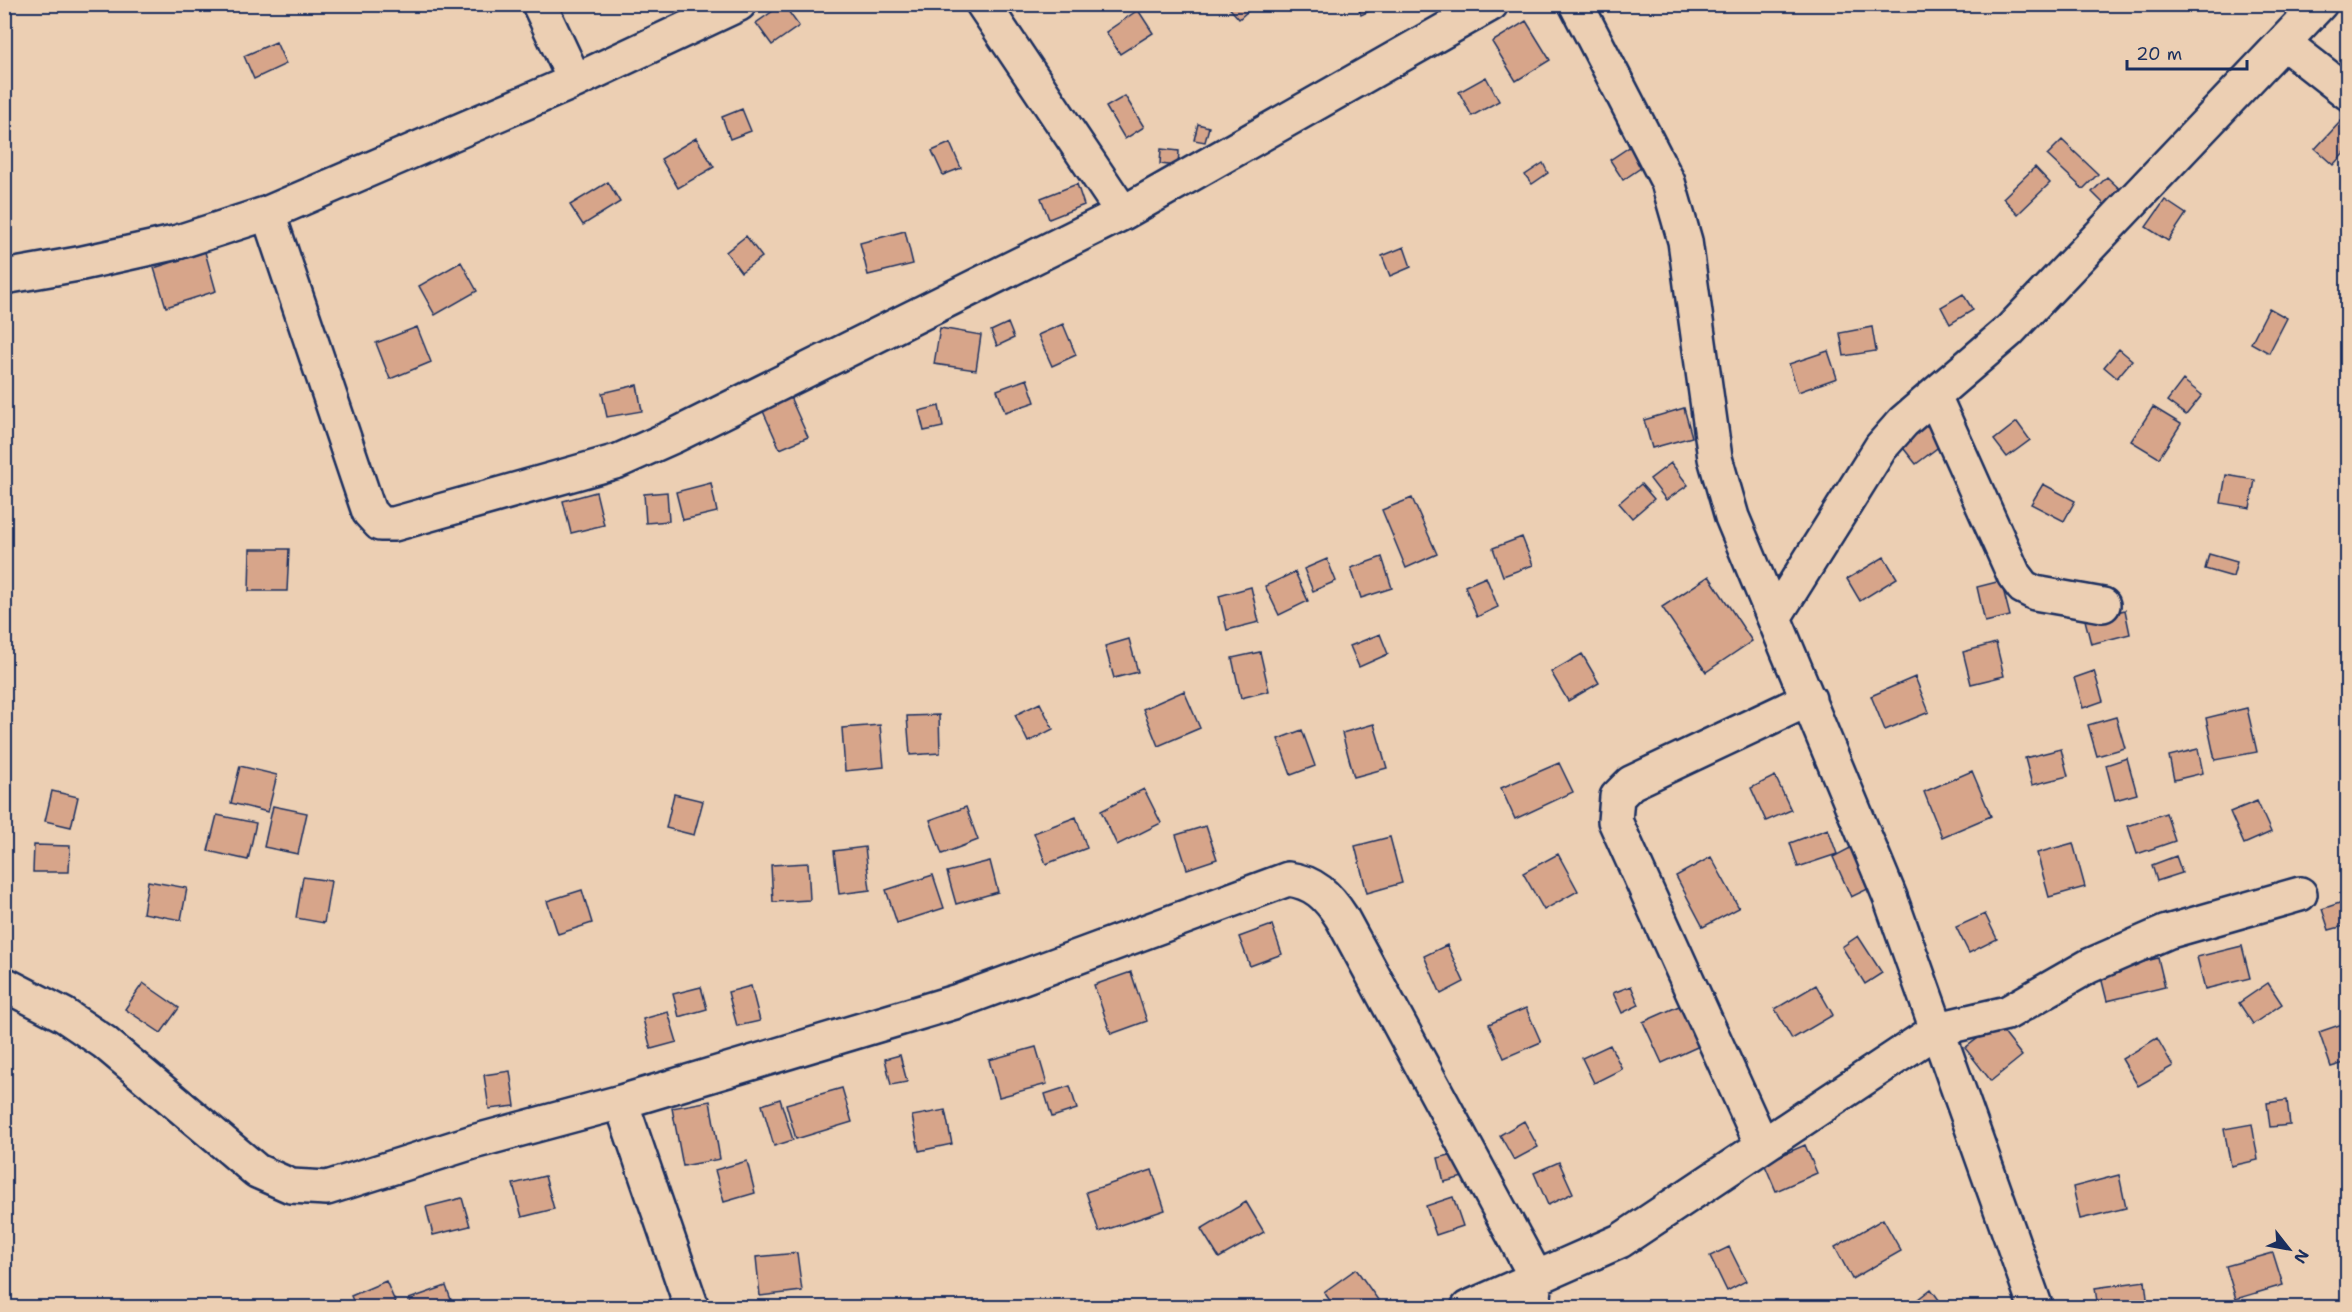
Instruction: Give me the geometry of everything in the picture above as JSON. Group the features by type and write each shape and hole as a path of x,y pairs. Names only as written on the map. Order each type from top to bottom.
{"street":[{"path":"539,4 575,81"},
{"path":"4,277 78,264 178,242 268,213 575,81 739,4"},
{"path":"983,4 1123,213"},
{"path":"268,213 369,512 381,524 387,524 618,461 1123,213 1491,4"},
{"path":"1576,4 1668,182 1685,242 1715,458 1732,516 1890,897 2036,1308"},
{"path":"1775,616 1881,447 1903,422 2009,331 2320,4"},
{"path":"2284,43 2348,93"},
{"path":"1934,396 2014,575 2023,587 2035,593 2103,605"},
{"path":"1762,1145 1615,821 1617,797 1631,783 1809,699"},
{"path":"4,984 64,1015 104,1042 257,1171 291,1186 327,1188 473,1142 621,1102 958,1001 1288,879 1305,881 1329,897 1342,918 1534,1292"},
{"path":"1467,1308 1534,1292 1620,1241 1938,1029 2007,1013 2090,966 2167,932 2300,894"},
{"path":"621,1102 693,1308"}],"building":[{"path":"783,4 799,26 772,45 756,23"},
{"path":"1226,4 1256,4 1239,19"},
{"path":"1357,4 1382,4 1382,5 1361,15"},
{"path":"1138,10 1153,33 1120,54 1106,32"},
{"path":"1526,21 1550,60 1516,81 1492,42"},
{"path":"276,42 286,64 254,79 244,56"},
{"path":"1486,77 1499,101 1472,116 1459,92"},
{"path":"1125,96 1144,127 1125,139 1106,107"},
{"path":"742,109 751,131 730,139 722,117"},
{"path":"2341,121 2348,127 2348,149 2333,165 2315,149"},
{"path":"1198,124 1209,127 1205,142 1194,140"},
{"path":"696,138 714,167 678,188 661,159"},
{"path":"2062,140 2098,174 2083,189 2047,155"},
{"path":"950,143 961,168 943,175 932,151"},
{"path":"1634,144 1648,163 1623,180 1610,160"},
{"path":"1161,149 1179,151 1178,166 1160,164"},
{"path":"1543,163 1548,173 1532,184 1525,175"},
{"path":"2035,167 2050,183 2018,214 2003,198"},
{"path":"2107,177 2125,194 2110,210 2092,192"},
{"path":"608,182 620,202 583,225 570,205"},
{"path":"1077,184 1084,205 1049,219 1041,198"},
{"path":"2165,200 2186,214 2168,241 2146,227"},
{"path":"905,231 913,264 868,275 860,243"},
{"path":"746,236 762,257 741,272 726,252"},
{"path":"1404,247 1411,267 1390,276 1382,256"},
{"path":"205,252 216,291 166,307 154,268"},
{"path":"461,262 477,291 435,315 419,286"},
{"path":"1963,294 1973,310 1950,324 1941,307"},
{"path":"2269,308 2287,318 2269,353 2251,343"},
{"path":"1008,323 1014,338 997,346 991,331"},
{"path":"1063,324 1076,355 1052,366 1038,335"},
{"path":"417,327 431,362 390,379 376,343"},
{"path":"1872,327 1876,351 1844,356 1840,333"},
{"path":"940,328 981,335 976,370 934,364"},
{"path":"2119,349 2132,360 2117,378 2104,367"},
{"path":"1828,351 1837,378 1798,392 1789,364"},
{"path":"1027,379 1035,402 1005,412 997,390"},
{"path":"2183,380 2202,395 2186,415 2167,401"},
{"path":"637,385 642,411 607,417 602,393"},
{"path":"790,397 808,437 780,449 762,409"},
{"path":"939,406 943,427 924,431 919,411"},
{"path":"2153,407 2181,424 2159,458 2131,441"},
{"path":"1684,408 1692,437 1652,448 1644,420"},
{"path":"1929,421 1945,442 1916,464 1900,444"},
{"path":"2017,422 2030,440 2007,457 1994,440"},
{"path":"1671,463 1688,485 1666,500 1650,479"},
{"path":"2226,475 2255,480 2250,508 2221,503"},
{"path":"711,483 717,512 683,520 676,492"},
{"path":"1641,484 1654,499 1632,518 1619,503"},
{"path":"2043,484 2075,501 2064,521 2031,504"},
{"path":"596,492 604,525 571,533 563,501"},
{"path":"667,492 669,521 646,523 644,494"},
{"path":"1412,498 1437,554 1406,568 1382,510"},
{"path":"1522,537 1533,565 1503,576 1493,548"},
{"path":"250,549 289,549 287,591 249,591"},
{"path":"2209,554 2237,562 2233,577 2205,569"},
{"path":"1382,557 1392,588 1361,598 1351,568"},
{"path":"1884,557 1897,578 1860,601 1847,579"},
{"path":"1327,559 1336,581 1313,591 1304,569"},
{"path":"1295,572 1308,601 1279,615 1265,586"},
{"path":"1709,576 1752,641 1706,672 1662,607"},
{"path":"1486,577 1498,607 1477,617 1465,586"},
{"path":"2001,581 2010,616 1985,622 1977,587"},
{"path":"1251,587 1259,622 1227,630 1219,596"},
{"path":"2125,610 2130,634 2091,644 2085,620"},
{"path":"1380,634 1388,654 1359,667 1350,646"},
{"path":"1129,639 1138,672 1114,678 1105,646"},
{"path":"1996,643 2004,676 1971,684 1963,652"},
{"path":"1260,652 1269,691 1241,698 1232,658"},
{"path":"1582,654 1599,683 1568,701 1551,672"},
{"path":"2094,671 2103,701 2083,708 2074,678"},
{"path":"1915,677 1929,712 1885,730 1871,696"},
{"path":"1184,691 1200,728 1158,746 1143,709"},
{"path":"1040,703 1053,729 1028,742 1015,715"},
{"path":"2247,708 2257,752 2215,760 2206,718"},
{"path":"939,715 940,753 910,755 907,716"},
{"path":"2116,717 2125,748 2097,756 2088,725"},
{"path":"1374,724 1387,768 1354,777 1342,733"},
{"path":"880,725 884,767 845,771 842,728"},
{"path":"1302,730 1315,766 1291,775 1278,739"},
{"path":"2061,749 2068,776 2032,785 2025,758"},
{"path":"2198,749 2203,773 2174,780 2169,756"},
{"path":"2127,758 2137,794 2115,800 2106,765"},
{"path":"1559,763 1573,792 1515,819 1501,788"},
{"path":"240,766 277,775 268,812 231,803"},
{"path":"1972,771 1991,816 1942,837 1924,792"},
{"path":"1775,776 1791,810 1766,821 1751,788"},
{"path":"1144,789 1161,823 1117,845 1101,811"},
{"path":"52,791 78,797 71,827 45,821"},
{"path":"674,794 703,801 694,835 666,828"},
{"path":"2257,801 2271,832 2244,844 2230,812"},
{"path":"273,806 307,813 298,854 264,847"},
{"path":"966,807 978,840 942,854 930,820"},
{"path":"2166,813 2175,841 2137,854 2128,826"},
{"path":"217,815 256,823 248,860 208,851"},
{"path":"1076,817 1087,848 1046,864 1034,833"},
{"path":"1206,826 1217,859 1187,869 1176,835"},
{"path":"1828,829 1837,854 1798,867 1790,843"},
{"path":"1390,837 1402,883 1367,893 1355,846"},
{"path":"2073,843 2085,887 2049,897 2037,853"},
{"path":"34,845 70,846 69,872 33,872"},
{"path":"865,847 870,890 839,894 834,851"},
{"path":"1852,847 1870,888 1851,897 1833,857"},
{"path":"1558,854 1578,891 1544,910 1523,873"},
{"path":"2176,856 2182,873 2157,881 2152,865"},
{"path":"1711,857 1739,908 1703,927 1676,876"},
{"path":"990,861 998,892 956,904 947,872"},
{"path":"808,863 810,900 773,902 771,865"},
{"path":"933,875 944,908 897,923 886,890"},
{"path":"303,877 331,881 324,923 296,918"},
{"path":"148,881 187,888 181,920 143,913"},
{"path":"582,890 592,923 558,934 547,901"},
{"path":"2348,900 2348,925 2329,930 2322,909"},
{"path":"1985,914 1997,939 1969,953 1956,927"},
{"path":"1272,925 1282,954 1250,966 1239,937"},
{"path":"1858,936 1882,973 1865,984 1842,947"},
{"path":"1447,945 1464,982 1441,994 1424,956"},
{"path":"2242,946 2250,978 2205,989 2197,957"},
{"path":"2158,958 2165,987 2107,1001 2100,973"},
{"path":"1131,972 1147,1021 1111,1034 1094,985"},
{"path":"143,983 179,1008 161,1033 125,1009"},
{"path":"2268,983 2282,1004 2253,1024 2239,1003"},
{"path":"1816,985 1833,1015 1792,1039 1775,1009"},
{"path":"751,986 760,1021 737,1026 728,992"},
{"path":"1631,986 1639,1005 1622,1013 1613,993"},
{"path":"701,987 707,1009 679,1017 673,994"},
{"path":"1688,1002 1706,1043 1662,1063 1643,1022"},
{"path":"1526,1008 1541,1042 1504,1058 1489,1024"},
{"path":"668,1012 677,1042 651,1049 643,1019"},
{"path":"2348,1022 2348,1062 2331,1067 2319,1032"},
{"path":"1997,1024 2022,1056 1991,1081 1965,1048"},
{"path":"2157,1038 2173,1066 2138,1086 2122,1059"},
{"path":"1610,1045 1622,1069 1594,1083 1582,1058"},
{"path":"1036,1047 1047,1084 999,1097 989,1060"},
{"path":"900,1055 907,1082 891,1085 885,1059"},
{"path":"510,1071 515,1106 489,1109 484,1075"},
{"path":"1070,1086 1077,1109 1052,1117 1045,1094"},
{"path":"842,1088 852,1122 796,1139 786,1104"},
{"path":"780,1099 793,1140 774,1146 762,1105"},
{"path":"2287,1100 2290,1125 2270,1127 2267,1103"},
{"path":"710,1101 720,1159 683,1166 672,1108"},
{"path":"945,1110 952,1144 919,1151 912,1116"},
{"path":"1524,1121 1538,1147 1514,1160 1500,1135"},
{"path":"2252,1124 2258,1160 2231,1166 2224,1129"},
{"path":"1805,1145 1817,1173 1776,1191 1764,1163"},
{"path":"1457,1153 1463,1177 1444,1182 1438,1158"},
{"path":"747,1161 755,1193 724,1202 715,1170"},
{"path":"1559,1162 1573,1193 1548,1205 1534,1173"},
{"path":"1152,1170 1165,1210 1099,1232 1086,1192"},
{"path":"2119,1175 2126,1208 2080,1219 2073,1187"},
{"path":"545,1176 554,1209 522,1217 513,1184"},
{"path":"1453,1197 1463,1226 1436,1235 1426,1206"},
{"path":"462,1198 470,1226 433,1235 426,1207"},
{"path":"1246,1202 1264,1232 1219,1258 1201,1229"},
{"path":"1883,1219 1901,1251 1852,1279 1835,1247"},
{"path":"1729,1247 1746,1281 1727,1291 1710,1256"},
{"path":"797,1253 802,1291 760,1296 756,1257"},
{"path":"2273,1253 2283,1285 2236,1299 2226,1266"},
{"path":"1356,1269 1381,1304 1376,1308 1335,1308 1324,1292"},
{"path":"386,1281 396,1304 388,1308 356,1308 351,1296"},
{"path":"2145,1281 2148,1307 2098,1308 2095,1288"},
{"path":"446,1286 454,1308 412,1308 409,1299"},
{"path":"1931,1289 1945,1308 1916,1308 1913,1303"}]}
